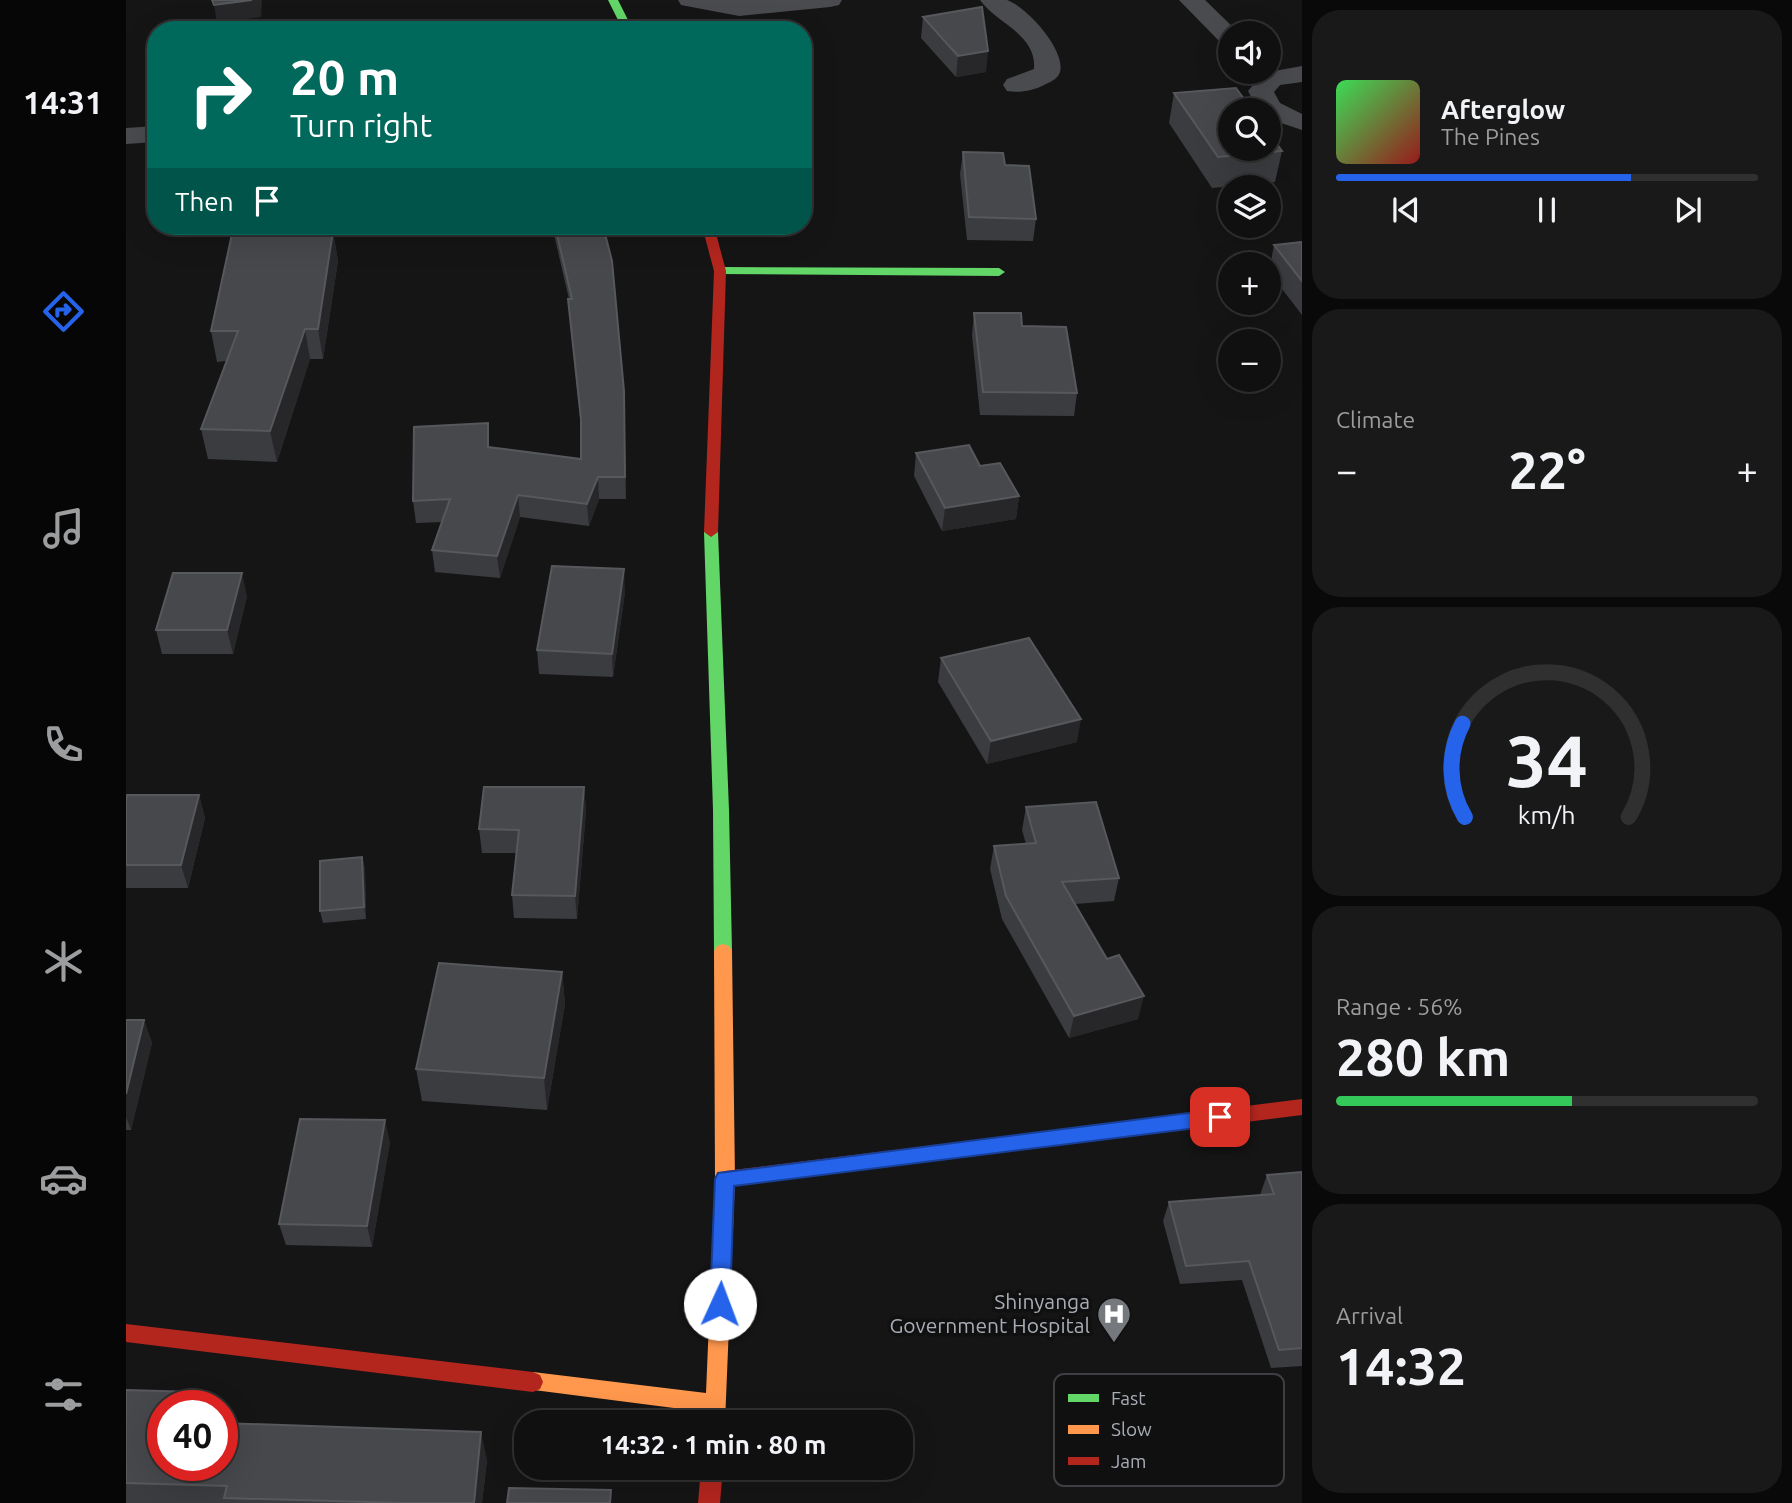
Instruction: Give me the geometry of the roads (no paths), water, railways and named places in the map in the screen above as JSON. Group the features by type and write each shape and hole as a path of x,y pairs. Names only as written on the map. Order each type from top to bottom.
{"street":[{"path":"613,0 624,21"},
{"path":"691,0 739,9 830,0"},
{"path":"992,0 1035,36 1049,57 1047,73 1031,82 1016,85"},
{"path":"1191,0 1218,26"},
{"path":"1281,75 1302,74"},
{"path":"1264,84 1261,91 1267,106 1279,114 1302,122"},
{"path":"126,136 147,135"},
{"path":"710,235 720,271 710,515 721,810 724,1179 716,1410"},
{"path":"720,271 999,272"},
{"path":"724,1179 1302,1107"},
{"path":"126,1333 717,1404"},
{"path":"709,1503 711,1480"}],"place":[{"name":"Shinyanga Government Hospital","path":"1114,1344"}]}
